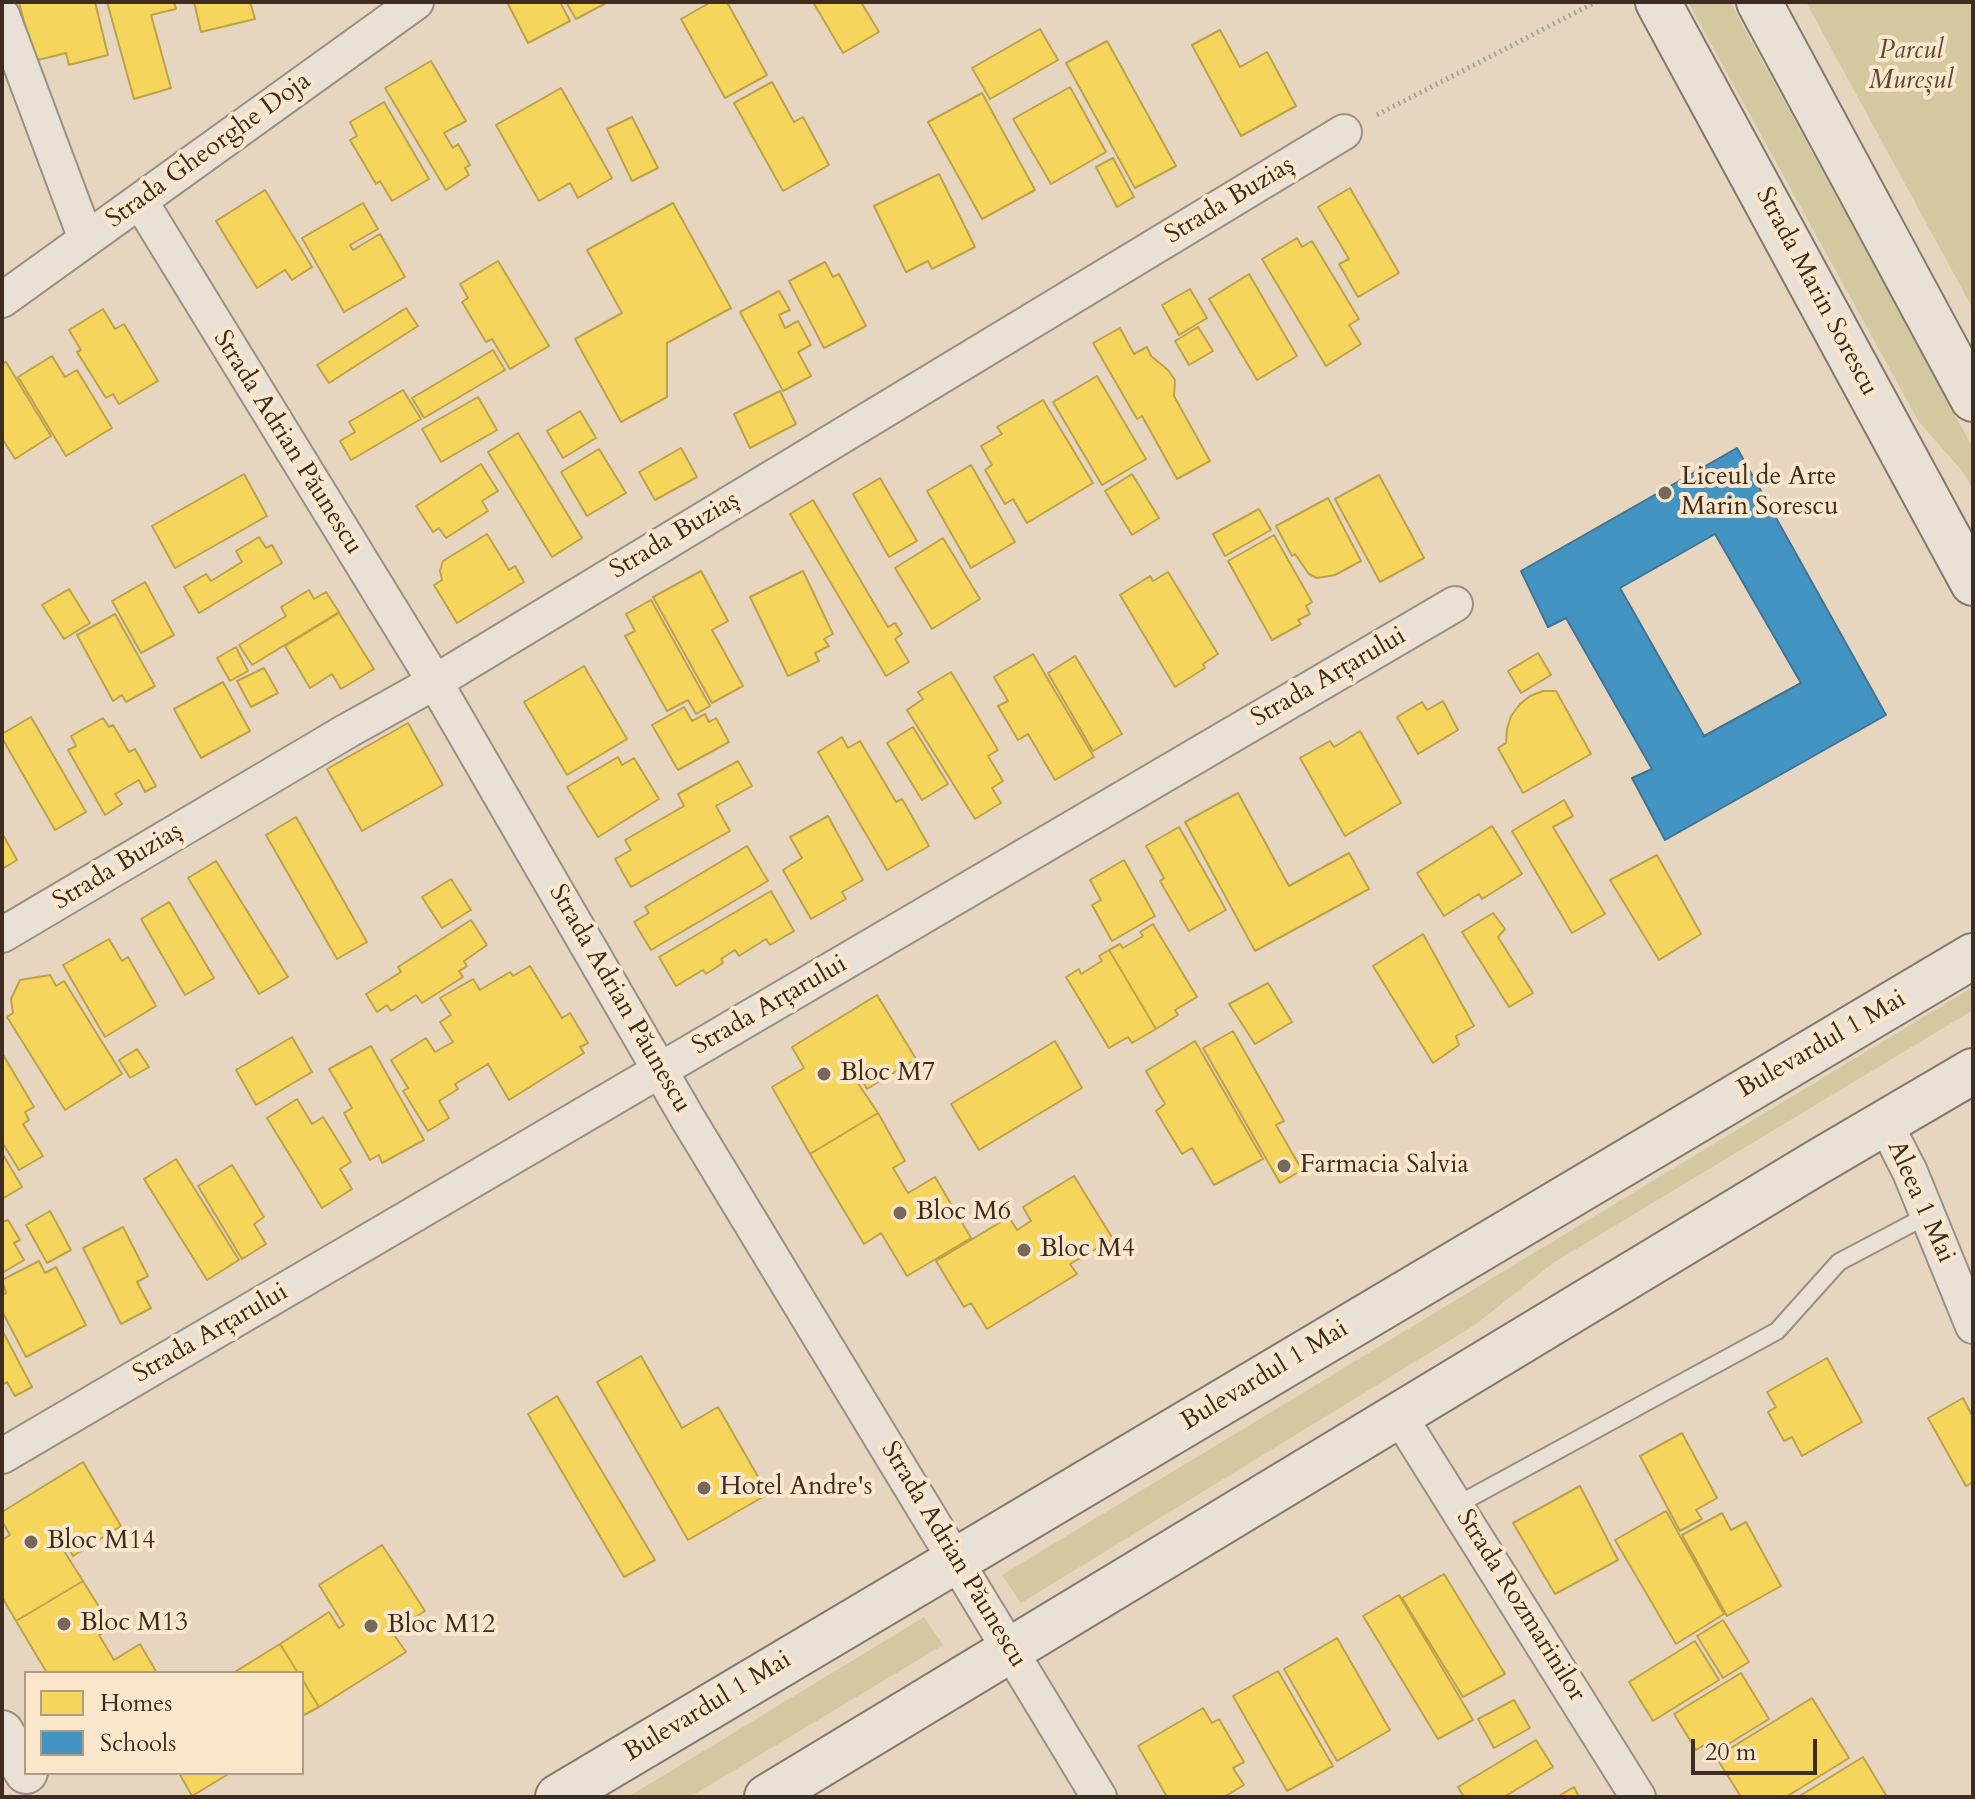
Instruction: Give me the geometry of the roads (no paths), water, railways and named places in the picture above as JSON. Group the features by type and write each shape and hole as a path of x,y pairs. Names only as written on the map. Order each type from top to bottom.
{"main road":[{"name":"Strada Marin Sorescu","path":"1658,2 1973,583"},
{"path":"1759,2 1973,399"},
{"name":"Bulevardul 1 Mai","path":"558,1797 1973,956"},
{"path":"767,1797 1973,1071"}],"street":[{"name":"Strada Gheorghe Doja","path":"2,300 416,2"},
{"path":"2,15 86,239"},
{"name":"Strada Buziaș","path":"2,935 360,723 435,682 1344,132"},
{"name":"Strada Adrian Păunescu","path":"140,201 435,682 661,1070 954,1561 1099,1797"},
{"name":"Strada Arțarului","path":"2,1456 1455,604"},
{"name":"Aleea 1 Mai","path":"1885,1123 1910,1172 1973,1326"},
{"name":"Strada Rozmarinilor","path":"1400,1417 1638,1797"},
{"path":"2,1732 24,1770"},
{"path":"27,1775 41,1797"}],"lane":[{"path":"1457,1505 1777,1331 1839,1262 1928,1215"}],"place":[{"name":"Liceul de Arte Marin Sorescu","path":"1665,493"},
{"name":"Bloc M7","path":"824,1074"},
{"name":"Farmacia Salvia","path":"1284,1166"},
{"name":"Bloc M6","path":"900,1213"},
{"name":"Bloc M4","path":"1024,1250"},
{"name":"Hotel Andre's","path":"704,1488"},
{"name":"Bloc M14","path":"31,1542"},
{"name":"Bloc M13","path":"64,1624"},
{"name":"Bloc M12","path":"371,1626"}],"park label":[{"name":"Parcul Mureșul","path":"1911,67"}]}
